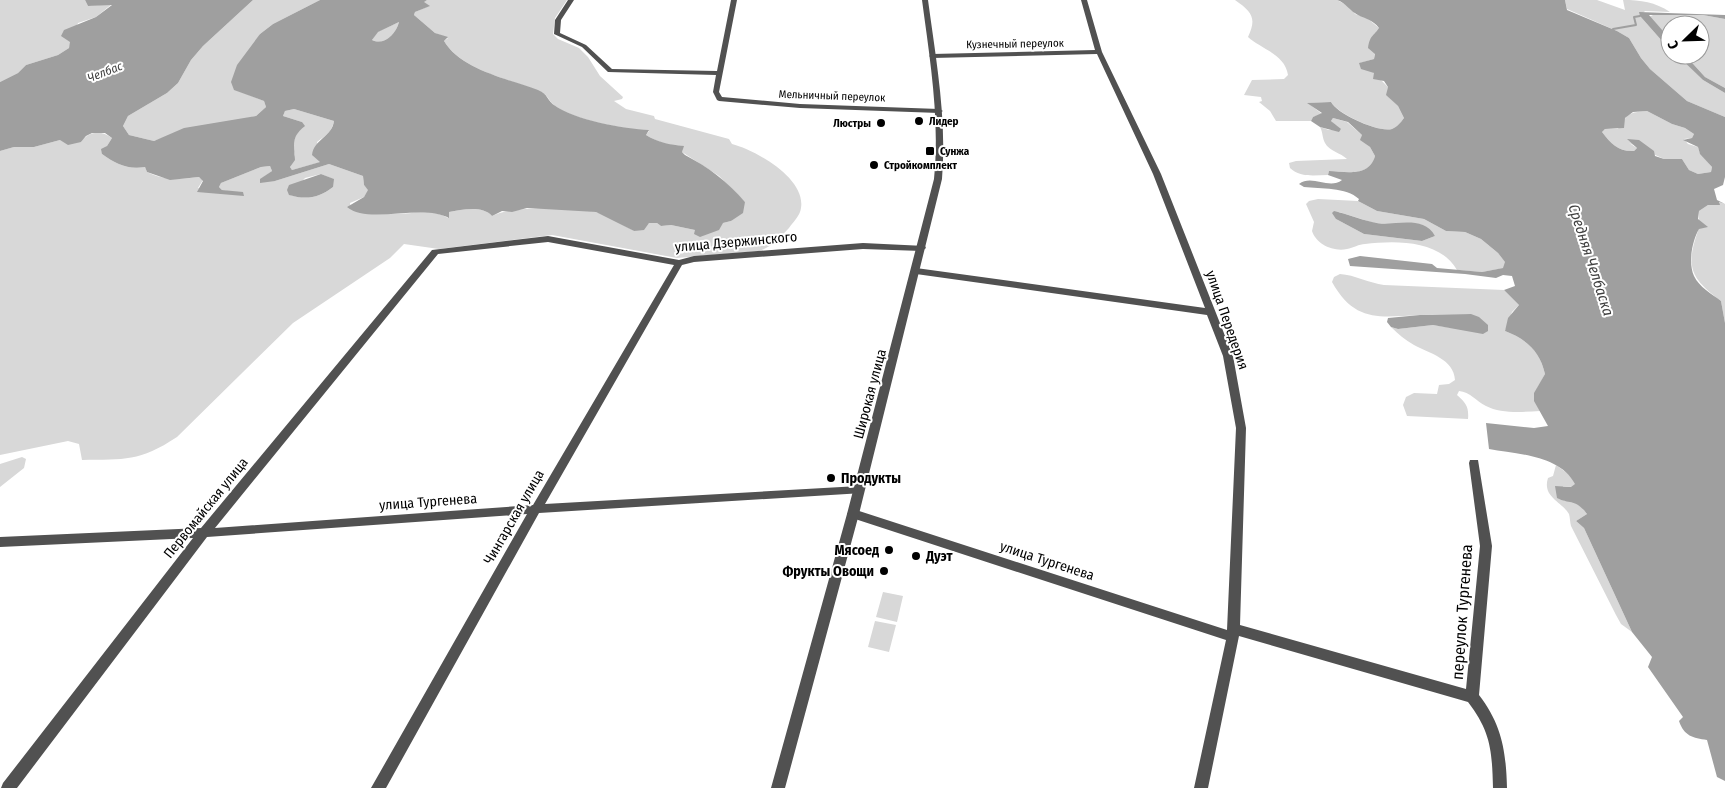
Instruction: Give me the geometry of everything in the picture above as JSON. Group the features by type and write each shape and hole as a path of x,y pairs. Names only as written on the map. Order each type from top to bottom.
{"street":[{"path":"571,0 558,19 557,34 584,46 610,71 719,72 734,0"},
{"name":"Широкая улица","path":"778,788 853,514 922,248 940,164 939,111 925,0"},
{"name":"улица Передерия","path":"1084,0 1100,52 1157,174 1211,312 1229,363 1241,428 1233,633 1201,788"},
{"name":"Кузнечный переулок","path":"932,56 1100,52"},
{"name":"Мельничный переулок","path":"719,72 716,92 718,99 724,101 939,111"},
{"name":"улица Дзержинского","path":"435,252 548,239 679,263 694,259 863,246 922,248"},
{"name":"Первомайская улица","path":"8,788 204,533 435,252"},
{"name":"Чингарская улица","path":"378,788 536,509 679,263"},
{"path":"916,271 1211,312"},
{"name":"переулок Тургенева","path":"1474,463 1486,546 1472,697 1484,711 1497,739 1500,788"},
{"name":"улица Тургенева","path":"0,542 204,533 536,509 859,490"},
{"name":"улица Тургенева","path":"853,514 1233,633 1472,697"}],"shaded area":[{"path":"0,0 85,0 88,6 112,4 96,17 78,23 69,48 58,55 26,65 18,73 0,82"},
{"path":"253,0 320,0 273,24 260,34 234,89 264,101 266,107 256,116 168,136 154,141 129,135 123,126 128,116 167,93 178,83 191,60 203,46"},
{"path":"427,0 567,0 555,18 553,34 558,39 579,48 588,57 600,76 623,97 614,101 626,109 654,116 655,119 729,139 732,144 765,159 777,167 796,186 801,208 798,216 775,242 759,251 677,258 552,235 439,249 404,244 390,258 293,323 177,437 164,445 142,455 121,459 82,460 79,444 68,441 0,455 0,151 14,147 34,147 60,140 81,142 91,134 99,133 112,138 102,154 112,161 128,167 145,167 147,172 166,178 199,177 203,180 198,188 232,192 222,190 219,187 221,183 261,167 270,166 272,171 261,179 275,181 329,164 363,176 364,185 369,190 364,197 350,203 351,210 389,214 429,212 448,218 449,212 466,209 483,210 492,216 513,210 542,208 573,209 600,213 634,231 649,223 695,230 731,221 745,202 719,176 682,152 683,146 655,140 646,135 649,131 613,126 573,115 554,105 541,92 488,73 463,60 444,41 448,38 435,33 414,15 415,12 429,6 423,2","holes":["321,174 333,179 333,187 323,194 307,198 290,195 305,178"]},
{"path":"1235,0 1337,0 1352,8 1355,14 1367,18 1379,28 1374,59 1360,63 1374,73 1388,87 1387,95 1398,106 1404,118 1392,129 1378,128 1359,122 1335,107 1331,102 1308,103 1322,114 1313,117 1311,121 1276,121 1270,111 1259,102 1262,101 1261,97 1244,95 1252,80 1284,79 1288,75 1286,68 1277,57 1248,37 1252,25 1251,16"},
{"path":"1565,0 1597,0 1625,10 1623,0 1636,0 1648,2 1670,12 1645,11 1640,16 1660,39 1660,65 1688,65 1703,80 1725,93 1725,117 1687,101 1650,69 1629,38 1567,9"},
{"path":"1655,14 1703,15 1660,15 1660,29 1649,17"},
{"path":"1710,16 1725,19 1725,88 1705,77 1694,65 1710,65"},
{"path":"399,22 389,38 381,41 372,40 377,32"},
{"path":"294,109 334,121 330,131 317,142 321,162 292,170 290,167 295,155 292,145 302,122 283,116 285,111"},
{"path":"1647,111 1694,134 1692,138 1684,139 1688,144 1698,147 1700,153 1712,167 1711,172 1698,174 1689,170 1682,159 1664,159 1629,143 1637,148 1634,151 1620,149 1612,144 1602,132 1605,129 1618,129 1626,117 1632,113"},
{"path":"1333,118 1347,122 1362,135 1361,140 1370,147 1375,156 1372,163 1357,172 1329,171 1328,175 1308,175 1298,173 1290,168 1289,163 1296,161 1347,159 1329,148 1324,141 1320,127 1329,130 1341,130 1331,121"},
{"path":"1318,199 1358,201 1377,211 1424,219 1446,231 1465,232 1481,239 1498,253 1506,263 1504,268 1482,272 1457,270 1440,253 1416,244 1390,242 1363,244 1342,250 1331,248 1321,243 1314,236 1312,231 1314,222 1306,204 1309,201","holes":["1339,212 1374,223 1413,223 1422,225 1435,236 1422,241 1364,234 1336,219"]},
{"path":"1718,202 1725,204 1725,323 1721,301 1697,279 1692,263 1694,243 1699,229 1699,211 1708,205 1719,205"},
{"path":"1340,274 1384,285 1504,290 1519,305 1512,312 1505,331 1526,342 1536,352 1543,366 1545,374 1535,396 1540,411 1512,412 1492,409 1470,395 1459,391 1457,395 1466,406 1468,419 1407,416 1403,405 1406,397 1414,393 1437,394 1439,385 1449,384 1455,380 1454,373 1446,362 1411,343 1391,327 1398,329 1433,325 1452,328 1471,314 1370,315 1350,305 1341,295 1332,282 1334,277"},
{"path":"22,457 26,459 24,468 0,487 0,464"},
{"path":"1556,465 1571,476 1576,484 1572,487 1563,486 1564,501 1575,502 1587,514 1576,521 1584,528 1632,632 1621,624 1616,615 1571,526 1569,514 1553,498 1548,490 1548,478 1553,476"},
{"path":"883,592 903,596 897,622 876,617"},
{"path":"875,621 896,625 889,652 868,647"}],"water":[{"name":"Челбас","path":"85,0 253,0 203,46 191,60 178,83 167,93 128,116 123,126 129,135 154,141 184,128 256,116 266,107 264,101 234,90 231,82 237,65 260,34 273,24 320,0 427,0 424,2 430,6 415,12 414,15 435,33 448,37 444,41 462,59 486,72 538,90 554,105 574,115 613,126 649,130 646,135 655,140 684,146 682,152 685,155 717,175 745,202 743,213 731,221 723,223 719,230 700,237 694,234 695,230 671,225 661,226 657,223 649,223 644,230 634,231 596,212 527,208 512,212 502,211 492,216 483,210 472,209 449,212 449,218 425,212 368,214 356,212 347,207 364,197 368,190 364,185 363,176 329,164 275,181 260,183 260,179 272,171 270,166 261,167 221,183 219,187 222,190 243,192 244,196 197,192 203,181 199,177 170,180 147,172 145,167 133,168 112,161 102,154 101,149 107,146 112,138 105,133 92,133 81,142 68,145 60,140 34,147 14,147 0,151 0,82 18,73 26,65 58,55 69,48 70,42 61,36 64,30 96,17 112,5 88,6","holes":["399,22 389,38 381,41 372,40 378,32","294,109 334,121 330,131 319,141 313,150 312,155 320,162 292,170 290,167 295,160 295,137 305,126 302,122 283,116 285,111"]},
{"name":"Средняя Челбаска","path":"1337,0 1565,0 1567,10 1629,38 1650,69 1687,101 1725,117 1725,177 1723,185 1714,189 1717,200 1725,204 1719,202 1720,205 1708,205 1699,211 1698,219 1708,227 1699,229 1693,246 1691,265 1694,276 1699,284 1721,301 1725,323 1725,781 1717,777 1707,740 1693,737 1686,733 1679,721 1683,717 1648,667 1652,657 1632,632 1584,528 1576,521 1587,514 1576,504 1557,498 1555,486 1571,487 1575,484 1568,474 1559,467 1537,458 1489,449 1486,423 1534,428 1548,426 1534,401 1534,393 1545,374 1540,359 1526,342 1505,331 1508,318 1519,305 1504,290 1515,286 1512,276 1503,275 1496,278 1350,266 1348,259 1360,256 1432,264 1437,268 1482,272 1503,268 1505,262 1498,253 1481,239 1465,232 1446,231 1424,219 1377,211 1358,201 1359,199 1347,192 1304,187 1299,184 1304,181 1337,183 1342,180 1328,175 1329,171 1356,172 1363,170 1372,163 1375,156 1370,147 1360,140 1362,135 1348,122 1333,118 1331,121 1341,129 1339,132 1320,127 1311,121 1313,117 1322,113 1307,103 1331,102 1341,112 1359,122 1378,128 1392,129 1404,118 1398,106 1386,95 1388,87 1384,81 1373,79 1374,73 1361,69 1359,63 1374,59 1375,54 1368,48 1371,38 1379,28 1372,21 1355,13","holes":["1647,111 1672,124 1685,128 1694,134 1692,138 1683,140 1698,147 1700,154 1712,167 1711,172 1698,174 1689,170 1682,159 1664,159 1655,156 1654,151 1639,140 1627,139 1637,148 1634,151 1620,149 1612,144 1602,132 1605,129 1624,128 1625,118 1633,112"]},
{"path":"1639,12 1725,15 1725,19 1710,15 1649,15 1660,28 1660,39 1640,16"},
{"path":"1687,65 1694,65 1705,77 1725,88 1725,93 1703,80"},
{"path":"321,174 334,179 333,187 323,194 312,197 289,195 287,190 289,185"},
{"path":"1334,211 1380,223 1415,223 1429,229 1435,236 1422,241 1364,234 1336,219 1332,213"},
{"path":"1471,314 1479,317 1488,325 1488,331 1483,334 1433,325 1398,329 1391,327 1387,322 1388,318"}],"waterway":[{"path":"1613,29 1636,25 1634,17 1640,16"}],"place":[{"name":"Лидер","path":"919,121"},
{"name":"Люстры","path":"881,123"},
{"name":"Сунжа","path":"930,151"},
{"name":"Стройкомплект","path":"874,165"},
{"name":"Продукты","path":"831,478"},
{"name":"Мясоед","path":"889,550"},
{"name":"Дуэт","path":"916,556"},
{"name":"Фрукты Овощи","path":"884,571"}]}
